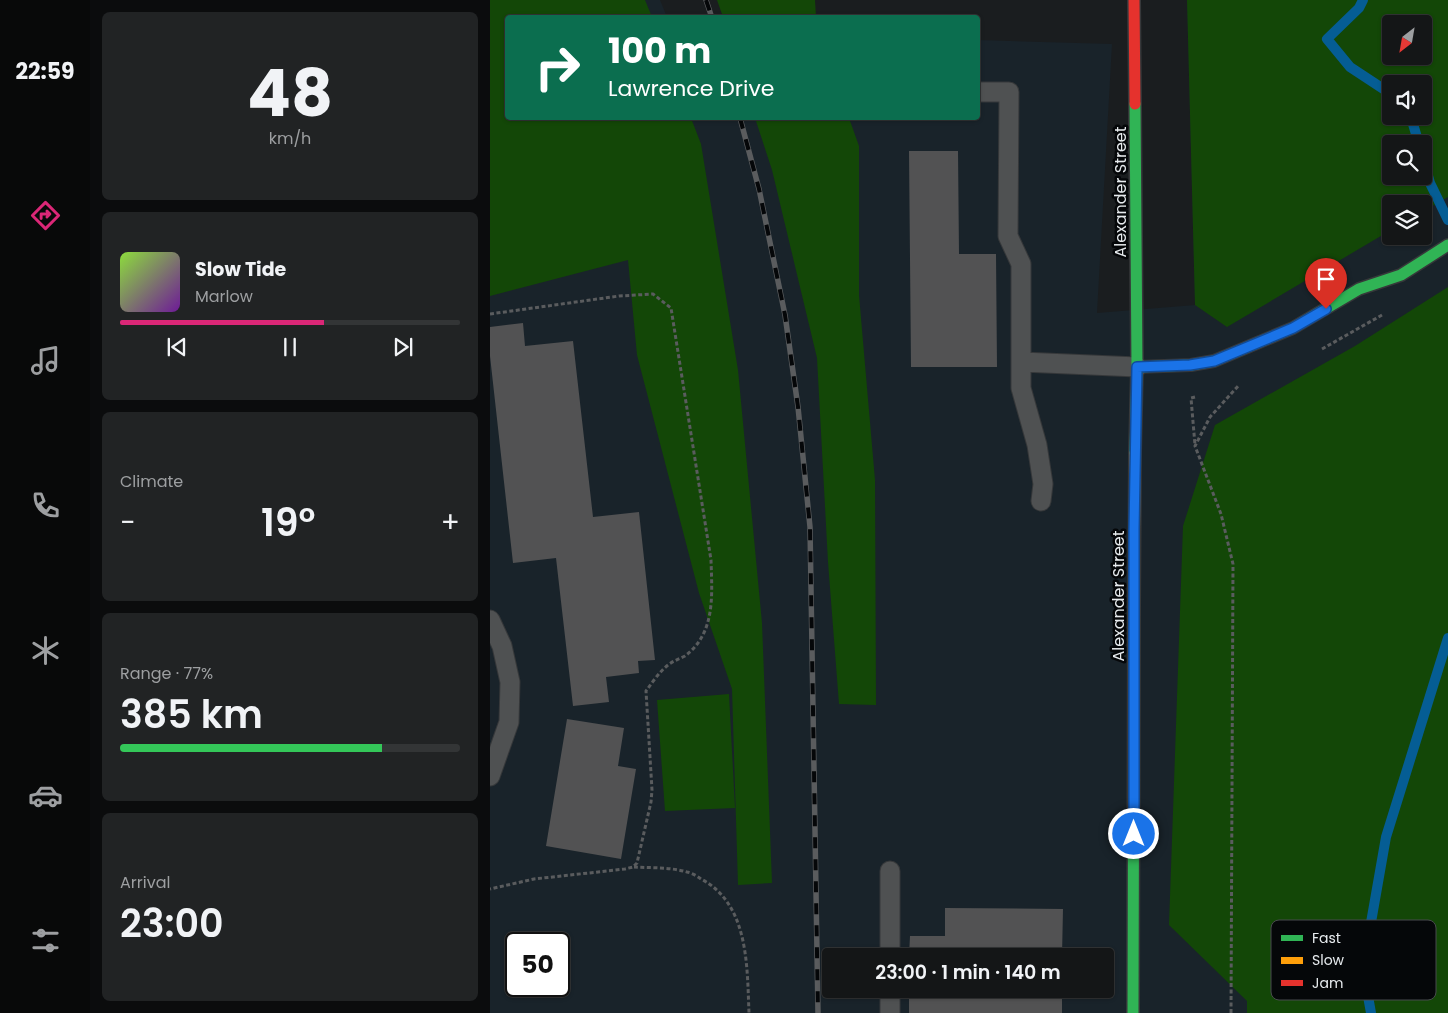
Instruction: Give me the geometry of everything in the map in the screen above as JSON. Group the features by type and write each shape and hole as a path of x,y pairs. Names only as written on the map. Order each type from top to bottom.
{"main road":[{"name":"Alexander Street","path":"1132,1013 1134,529 1137,367 1134,0"},
{"path":"1137,367 1190,365 1214,361 1293,328 1359,289 1401,275 1448,245"}],"lane":[{"path":"980,92 1009,92 1008,236 1021,264 1021,388 1036,444 1043,484 1041,501"},
{"path":"1022,362 1137,367"},
{"path":"490,620 502,646 510,682 509,722 490,776"},
{"path":"890,871 890,948"},
{"path":"890,998 890,1013"}],"path":[{"path":"490,314 619,296 653,294 671,308 711,560 712,601 707,625 698,643 684,656 668,664 646,691 651,802 637,863 633,867"},
{"path":"1196,446 1210,418 1239,385 1229,388"},
{"path":"1201,396 1191,398 1196,446 1220,514 1233,564 1231,1013"},
{"path":"490,889 534,879 633,867 663,868 688,872 709,883 723,895 738,923 746,956 749,1013"}],"shaded area":[{"path":"490,0 660,0 666,15 505,15 505,120 980,120 980,40 1112,44 1097,313 1195,305 1187,0 1448,0 1448,1013 490,1013"}],"green space":[{"path":"490,0 645,0 651,15 505,15 505,120 692,120 701,144 738,370 762,623 772,883 738,885 732,689 699,593 637,355 628,260 490,296"},
{"path":"717,0 815,0 816,15 722,15"},
{"path":"1187,0 1448,0 1448,197 1432,206 1432,195 1382,195 1382,235 1227,327 1195,305"},
{"path":"756,120 850,120 859,146 859,295 875,480 876,705 839,704 828,562 817,358 772,170"},
{"path":"1448,287 1448,1013 1247,1013 1247,1001 1169,925 1183,526 1215,425 1355,346"},
{"path":"729,694 735,808 665,811 657,700"}],"building":[{"path":"909,151 958,151 959,254 996,254 997,367 911,367"},
{"path":"523,323 525,346 573,341 593,517 639,512 655,660 638,661 639,673 606,677 609,702 573,706 556,558 513,563 490,356 490,327"},
{"path":"567,719 624,728 618,766 636,769 621,859 546,846"},
{"path":"945,908 1063,909 1062,948 909,948 910,936 945,936"},
{"path":"909,998 1062,998 1062,1013 909,1013"}],"waterway":[{"path":"1363,0 1359,8 1327,39 1350,67 1382,88"},
{"path":"1413,125 1416,135"},
{"path":"1431,185 1448,220"},
{"path":"1371,920 1386,837 1448,638"},
{"path":"1369,1000 1371,1013"}],"railway":[{"path":"706,0 711,15"},
{"path":"741,120 759,189 785,315 798,407 810,527 818,1013"}],"traffic: fast":[{"path":"1135,104 1137,367 1135,453"},
{"path":"1137,367 1191,365 1214,361 1293,328 1359,289 1401,275 1448,245"},
{"path":"1133,1013 1134,608"}],"traffic: slow":[{"path":"1134,608 1135,453"}],"traffic: jam":[{"path":"1134,0 1135,104"}],"route":[{"path":"1134,834 1134,529 1137,367 1190,365 1214,361 1293,328 1326,309"}]}
